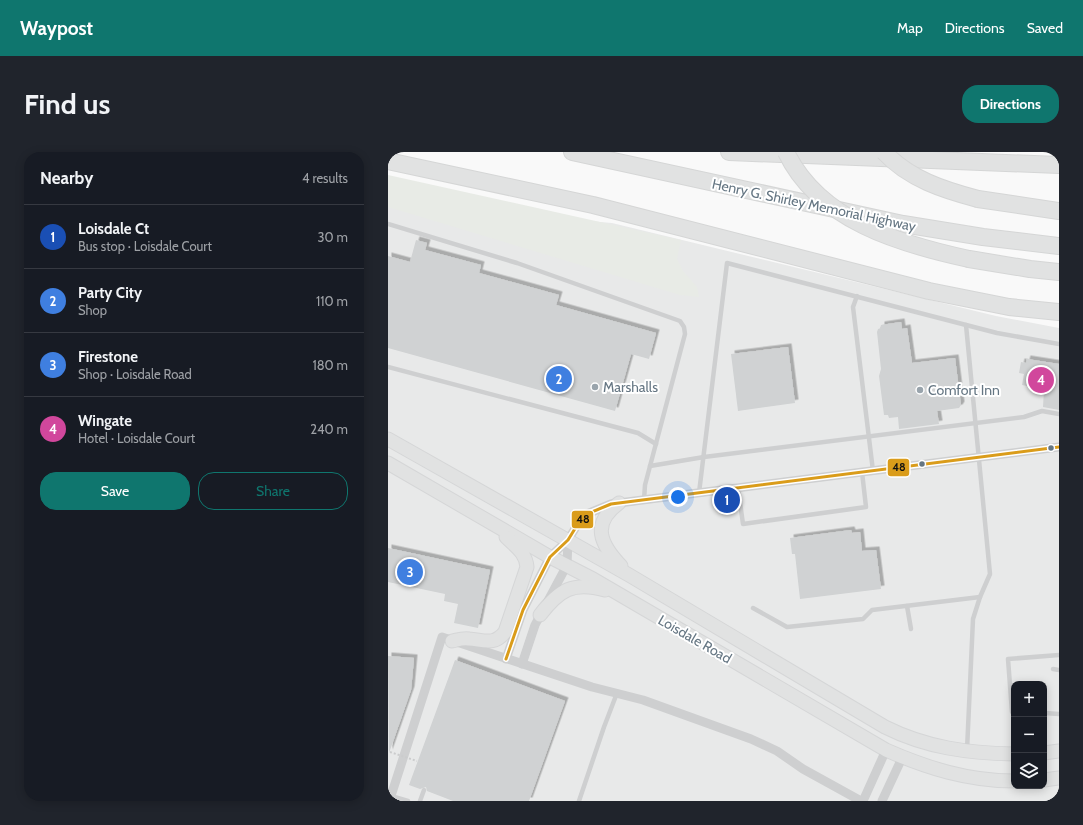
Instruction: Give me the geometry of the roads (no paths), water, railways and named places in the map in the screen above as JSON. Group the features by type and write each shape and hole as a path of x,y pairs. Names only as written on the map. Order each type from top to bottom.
{"highway":[{"name":"Henry G. Shirley Memorial Highway","path":"572,152 903,224 983,237 1059,246"},
{"path":"729,152 1059,165"},
{"path":"786,152 800,175 830,206 849,218 897,240 969,259 1030,270 1059,272"},
{"path":"884,152 902,168 926,182 951,192 978,199 1058,210"},
{"path":"388,160 593,206 930,291 1009,307 1059,312"}],"main road":[{"name":"Loisdale Road","path":"388,439 629,575 878,724 921,742 966,752 1011,754"},
{"name":"Loisdale Road","path":"388,463 617,593 886,750 902,758 957,776 991,781 1011,781"},
{"path":"619,503 612,508 603,522 602,538 610,555 629,575"},
{"path":"452,641 468,638 493,642 500,638 505,632 527,568 526,558 522,552 475,513"},
{"path":"540,615 552,599 570,588 590,587 617,593"},
{"path":"1047,753 1059,751"},
{"path":"1047,780 1059,778"}],"street":[{"path":"506,659 523,610 550,556 568,540 588,514 611,504 1059,447"},
{"path":"522,664 540,615 567,565 568,540"},
{"path":"389,796 442,637 592,687 617,693 723,729 771,748 862,801 886,750"},
{"path":"882,801 902,758"}],"lane":[{"path":"388,224 517,263 680,321 684,326 685,334 645,485 644,500"},
{"path":"699,493 728,263 997,333 1059,344"},
{"path":"857,296 853,307 873,471"},
{"path":"966,325 990,574 980,597 972,628 966,752"},
{"path":"388,367 638,433 656,444"},
{"path":"650,466 704,457 975,424 1024,417 1042,411 1059,414"},
{"path":"738,488 743,524 866,507 862,472"},
{"path":"753,608 787,627 863,619 872,610 980,597"},
{"path":"907,606 911,629"},
{"path":"1011,699 1008,659 1059,655"},
{"path":"579,801 617,693"},
{"path":"1047,713 1059,714"},
{"path":"420,801 424,790"},
{"path":"389,796 408,801"}],"place":[{"name":"Party City","path":"559,379"},
{"name":"Wingate","path":"1041,380"},
{"name":"Marshalls","path":"595,387"},
{"name":"Comfort Inn","path":"920,390"},
{"name":"Loisdale Ct","path":"727,500"},
{"name":"Firestone","path":"410,572"}]}
